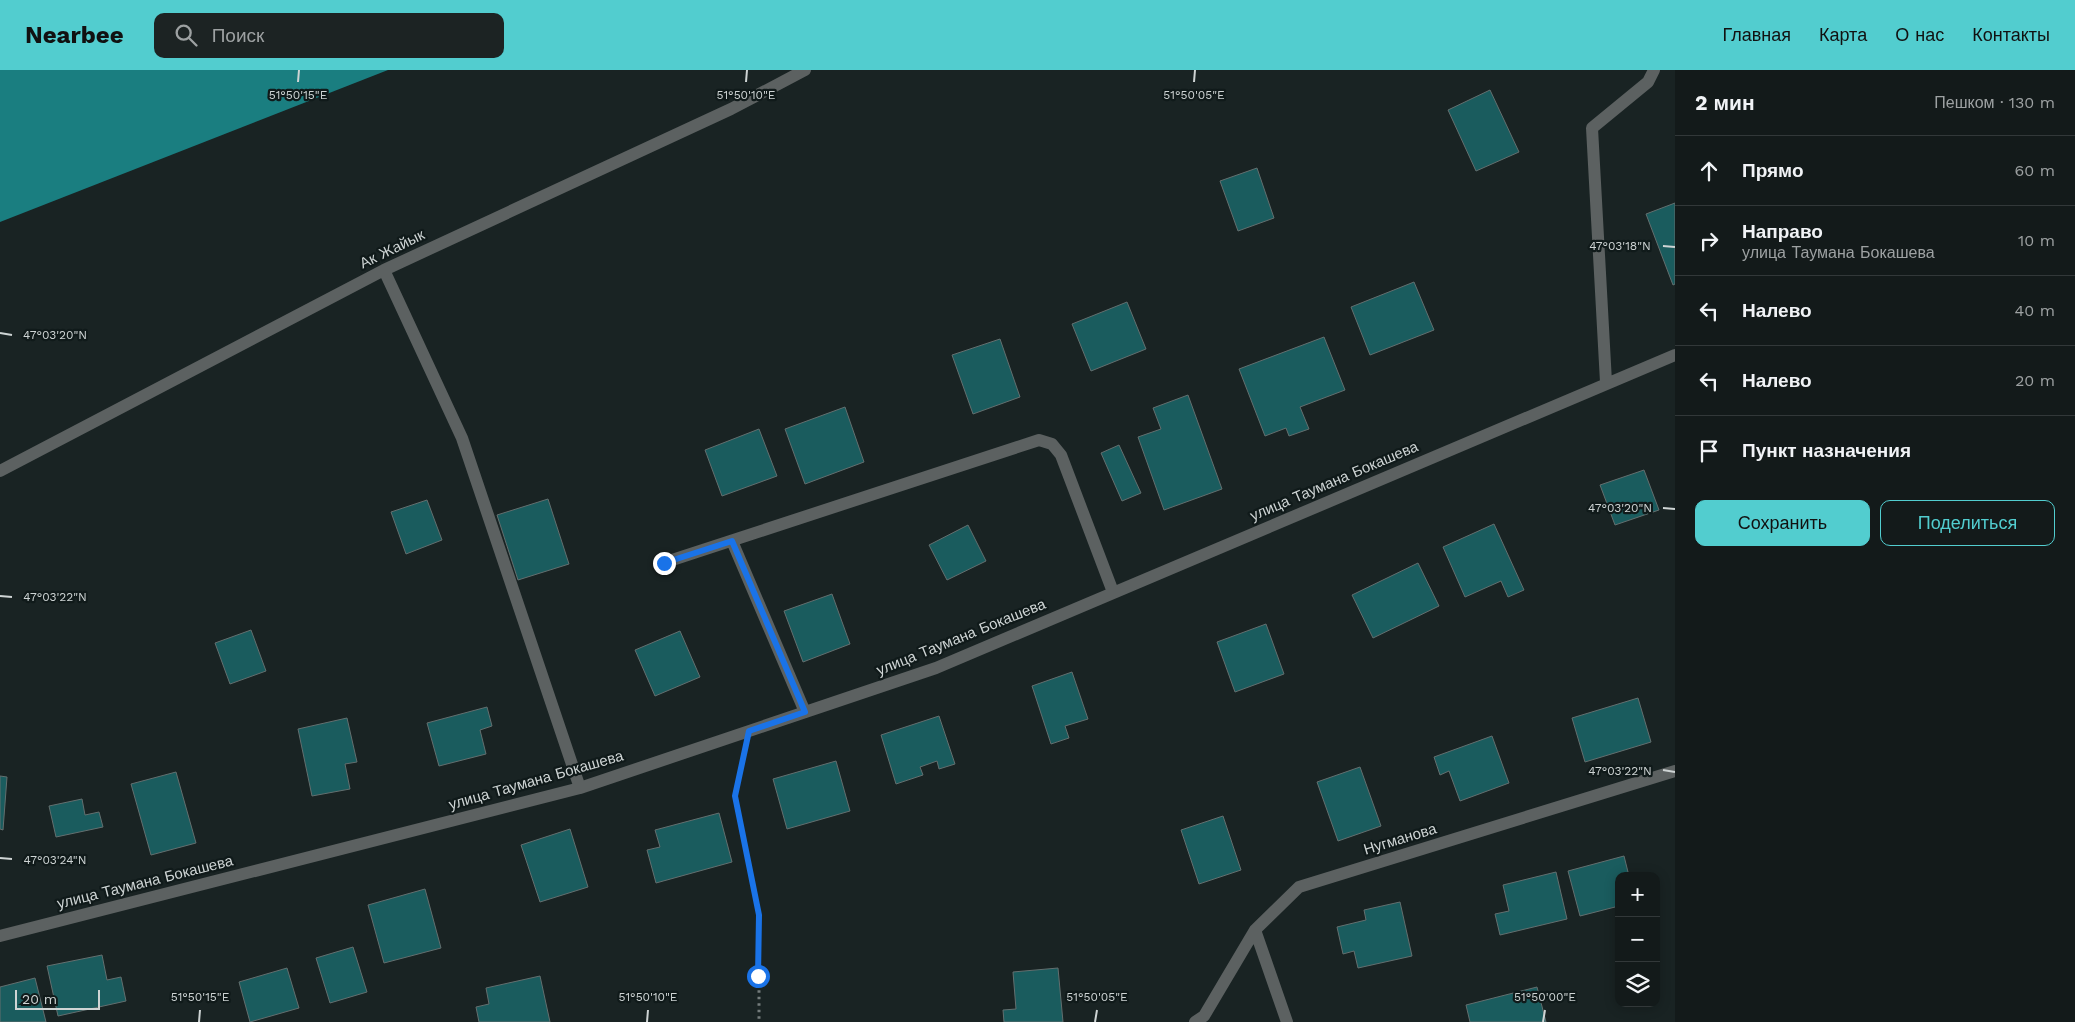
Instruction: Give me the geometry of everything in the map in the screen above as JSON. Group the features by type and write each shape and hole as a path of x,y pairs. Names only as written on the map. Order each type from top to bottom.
{"street":[{"name":"Ак Жайык","path":"0,471 384,270 731,109 805,70"},
{"path":"1606,382 1592,128 1648,82 1654,70"},
{"path":"384,270 462,438 580,788"},
{"name":"улица Таумана Бокашева","path":"0,936 580,788 936,668 1606,382 1675,355"},
{"path":"664,563 1039,440 1052,444 1061,454 1113,592"},
{"path":"732,541 805,712"},
{"name":"Нугманова","path":"1195,1022 1204,1016 1255,930 1299,887 1675,770"},
{"path":"1255,930 1287,1022"}],"path":[{"path":"749,731 735,796 759,915 759,1022"}],"water":[{"path":"0,70 388,70 0,222"}],"building":[{"path":"1490,90 1519,152 1476,171 1448,110"},
{"path":"1257,168 1274,218 1238,231 1220,181"},
{"path":"1675,203 1675,284 1673,285 1646,214"},
{"path":"1414,282 1434,330 1370,355 1351,307"},
{"path":"1127,302 1146,349 1091,371 1072,324"},
{"path":"1324,337 1345,390 1300,407 1309,429 1289,436 1286,428 1265,436 1239,369"},
{"path":"1000,339 1020,397 973,414 952,355"},
{"path":"1188,395 1222,489 1164,510 1138,437 1161,429 1153,408"},
{"path":"845,407 864,462 805,484 785,429"},
{"path":"759,429 777,476 722,496 705,450"},
{"path":"1119,445 1141,493 1122,501 1101,453"},
{"path":"1644,470 1659,510 1615,525 1600,485"},
{"path":"548,499 569,564 518,580 497,515"},
{"path":"427,500 442,540 406,554 391,512"},
{"path":"1494,524 1524,590 1508,597 1501,581 1465,597 1443,547"},
{"path":"968,525 986,561 947,580 929,545"},
{"path":"1418,563 1439,606 1373,638 1352,595"},
{"path":"832,594 850,644 803,662 784,611"},
{"path":"1266,624 1284,674 1235,692 1217,642"},
{"path":"251,630 266,671 230,684 215,643"},
{"path":"680,631 700,677 655,696 635,650"},
{"path":"1072,672 1088,719 1065,726 1069,738 1051,744 1032,686"},
{"path":"1638,698 1651,742 1585,762 1572,718"},
{"path":"487,707 492,726 480,730 486,754 439,766 427,723"},
{"path":"939,716 955,764 939,769 937,761 920,767 923,775 896,784 881,735"},
{"path":"347,718 357,762 345,764 350,789 312,796 298,729"},
{"path":"1492,736 1509,783 1460,801 1449,771 1440,775 1434,757"},
{"path":"836,761 850,811 787,829 773,779"},
{"path":"1360,767 1381,826 1338,841 1317,782"},
{"path":"176,772 196,843 151,855 131,784"},
{"path":"0,776 7,777 3,830 0,829"},
{"path":"82,799 85,815 99,812 103,827 56,837 49,806"},
{"path":"719,813 732,862 656,883 647,850 660,847 655,830"},
{"path":"1223,816 1241,870 1199,884 1181,830"},
{"path":"570,829 588,887 540,902 521,845"},
{"path":"1624,856 1628,872 1615,872 1615,907 1580,916 1568,871"},
{"path":"1556,872 1567,919 1500,935 1495,914 1509,911 1503,885"},
{"path":"425,889 441,948 384,963 368,905"},
{"path":"1400,902 1412,956 1358,968 1354,951 1343,954 1337,927 1366,920 1364,910"},
{"path":"353,947 367,992 330,1003 316,958"},
{"path":"102,955 107,980 121,977 126,1001 58,1016 47,966"},
{"path":"287,968 299,1008 250,1022 239,982"},
{"path":"1058,968 1063,1022 1004,1022 1003,1010 1016,1009 1013,972"},
{"path":"540,976 550,1022 479,1022 476,1007 489,1004 486,988"},
{"path":"35,978 46,1022 0,1022 0,987"},
{"path":"1537,987 1546,1022 1470,1022 1466,1005"}],"route":[{"path":"664,563 732,541 805,712 749,731 735,796 759,915 758,976"}]}
